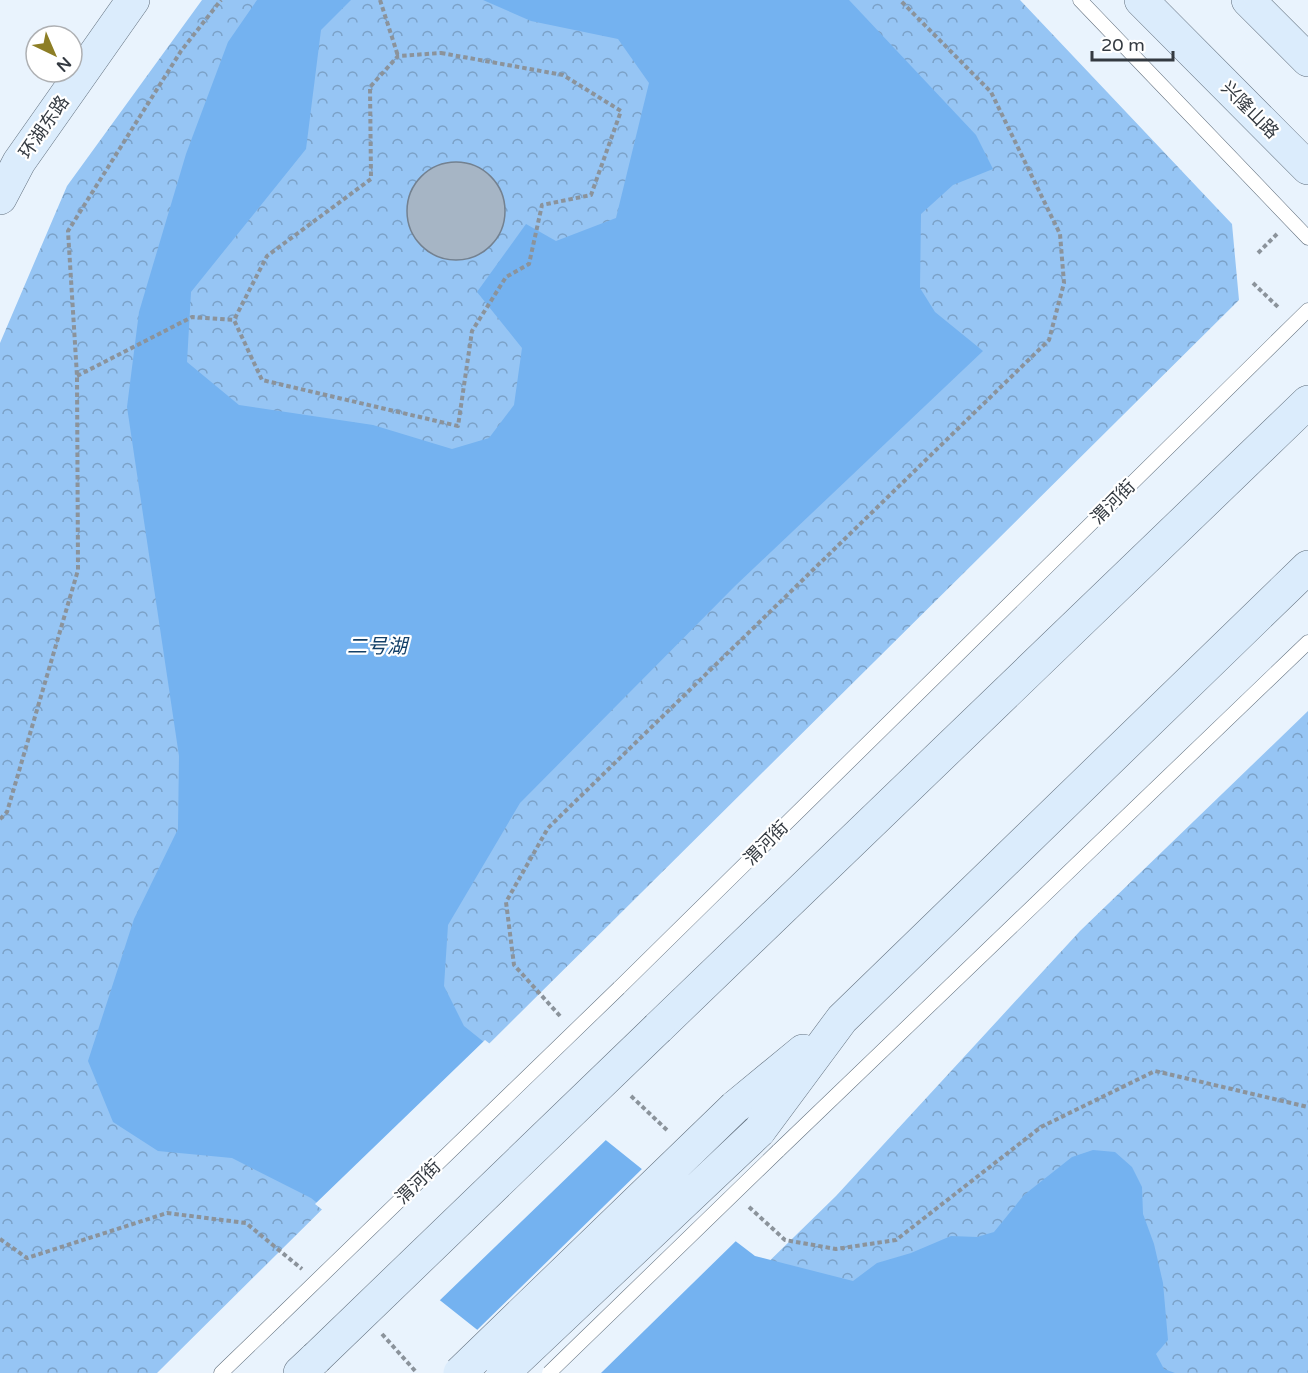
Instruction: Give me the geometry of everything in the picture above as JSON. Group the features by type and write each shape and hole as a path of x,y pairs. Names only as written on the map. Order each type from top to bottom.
{"main road":[{"name":"环湖东路","path":"0,198 19,162 133,0"},
{"name":"兴隆山路","path":"1141,0 1308,168"},
{"path":"1248,0 1308,60"},
{"path":"308,1365 1308,402"},
{"path":"460,1373 735,1107 842,1019 1308,567"},
{"path":"503,1373 768,1141 842,1019"}],"lane":[{"path":"1080,0 1308,238"},
{"name":"渭河街","path":"221,1373 619,988 1308,310"},
{"path":"549,1373 768,1141 1308,642"}],"path":[{"path":"0,819 8,812 78,570 77,376 68,231 181,51 221,0"},
{"path":"561,1017 514,965 506,902 548,828 1049,340 1064,283 1060,234 991,92 900,0"},
{"path":"380,1 398,56"},
{"path":"441,52 563,75 621,111 591,195 542,205 529,264 506,277 472,331 458,426 262,380 234,320 267,256 371,179 369,87 398,56 441,52"},
{"path":"77,376 192,317 234,320"},
{"path":"742,1200 785,1240 836,1249 866,1245 896,1240 1041,1127 1155,1071 1308,1107"},
{"path":"624,1087 639,1105 674,1137"},
{"path":"0,1239 27,1258 167,1213 246,1223 309,1274"},
{"path":"381,1333 417,1373"}],"green space":[{"path":"202,0 1020,0 1232,224 1239,300 157,1373 0,1373 0,343 67,186"},
{"path":"1308,711 1308,1373 655,1373 836,1196 1080,931"}],"water":[{"name":"二号湖","path":"257,0 351,0 321,30 306,149 191,292 187,362 239,405 373,425 452,449 489,438 514,405 522,348 477,292 526,224 556,241 616,218 649,83 618,39 531,21 483,0 849,0 976,135 993,169 953,185 921,214 920,288 935,312 983,351 735,586 520,803 448,925 444,986 464,1026 653,1178 755,1256 853,1281 877,1263 911,1253 951,1236 977,1237 994,1232 1024,1195 1072,1157 1093,1150 1115,1152 1132,1167 1142,1187 1143,1214 1154,1244 1163,1283 1168,1340 1156,1354 1164,1369 1175,1373 503,1373 480,1332 311,1198 232,1158 158,1151 113,1122 88,1061 134,919 178,829 179,756 127,407 139,312 186,154 228,42"}],"pier":[{"path":"485,1040 608,1138 438,1302 315,1204"},
{"path":"644,1167 738,1239 601,1373 499,1373 475,1332"}],"building":[{"path":"456,162 475,166 490,177 501,192 505,211 501,230 490,245 475,256 456,260 437,256 422,245 411,230 407,211 411,192 422,177 437,166"}]}
